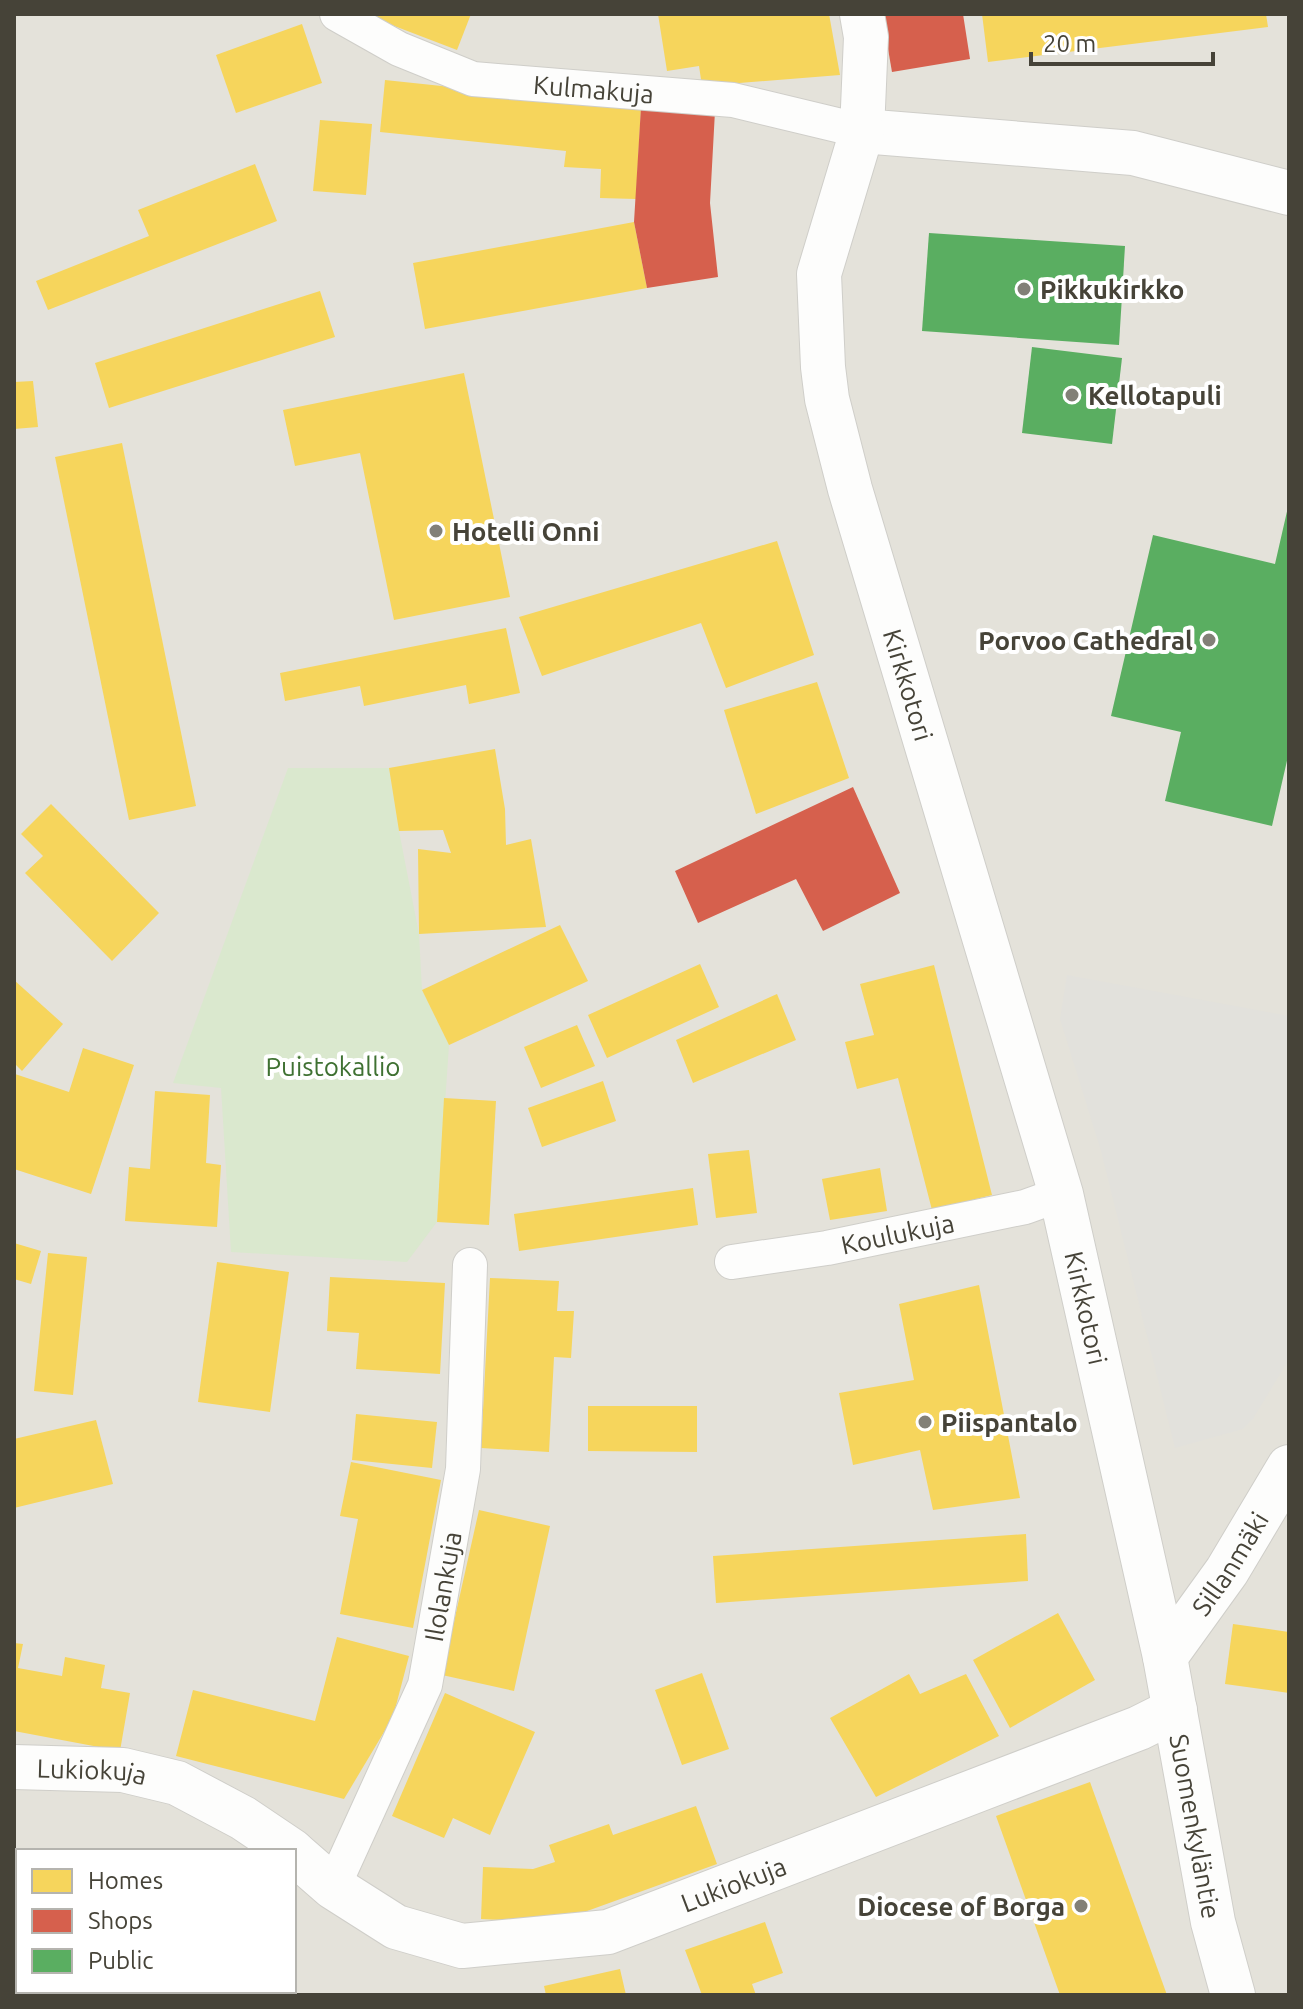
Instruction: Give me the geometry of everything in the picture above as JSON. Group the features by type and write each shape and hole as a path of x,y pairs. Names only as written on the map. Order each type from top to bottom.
{"street":[{"name":"Kirkkotori","path":"862,14 866,37 862,131 819,274 827,399 854,504 1061,1194 1165,1657"},
{"path":"862,131 1133,153 1289,193"},
{"name":"Sillanmäki","path":"1165,1657 1227,1571 1289,1467"},
{"name":"Suomenkyläntie","path":"1165,1657 1213,1922 1233,1995"},
{"name":"Lukiokuja","path":"296,1855 333,1887 396,1927 462,1946 608,1932 1124,1734 1175,1710"},
{"name":"Lukiokuja","path":"14,1767 123,1770 177,1783 243,1818 289,1849"}],"lane":[{"name":"Kulmakuja","path":"337,14 399,49 473,79 733,100 862,131"},
{"name":"Koulukuja","path":"732,1262 827,1248 1025,1207 1061,1194"},
{"name":"Ilolankuja","path":"333,1887 425,1685 463,1469 470,1265"}],"shaded area":[{"path":"14,14 1289,14 1289,1995 14,1995"},
{"path":"1067,975 1289,1016 1289,1359 1253,1419 1243,1429 1175,1448 1101,1151 1060,1019"}],"green space":[{"name":"Puistokallio","path":"288,768 389,768 419,934 422,990 449,1045 437,1222 407,1262 231,1252 221,1088 173,1083"}],"building: Homes":[{"path":"363,14 471,14 457,50"},
{"path":"658,14 829,14 840,75 702,86 699,66 667,71"},
{"path":"982,14 1266,14 1268,27 988,62"},
{"path":"302,24 322,83 236,113 216,55"},
{"path":"385,80 641,107 636,199 600,198 601,169 564,167 566,151 380,132"},
{"path":"320,120 372,124 366,195 313,191"},
{"path":"255,164 277,221 48,310 36,281 149,236 138,210"},
{"path":"634,222 647,288 425,329 413,263"},
{"path":"320,291 335,337 109,408 95,363"},
{"name":"Hotelli Onni","path":"464,373 510,597 394,620 360,453 295,466 283,410"},
{"path":"33,381 38,427 14,429 14,382"},
{"path":"122,443 196,806 129,820 55,457"},
{"path":"777,541 814,655 726,688 701,623 542,676 519,617"},
{"path":"506,628 520,693 469,704 466,685 364,706 360,686 285,701 280,673"},
{"path":"817,682 849,778 756,814 724,710"},
{"path":"495,749 505,809 506,845 531,839 546,927 419,934 418,849 451,853 443,830 399,831 389,768"},
{"path":"51,804 159,913 112,961 25,873 43,856 21,834"},
{"path":"560,925 588,981 449,1045 422,990"},
{"path":"700,964 719,1007 607,1058 588,1015"},
{"path":"934,965 992,1195 932,1210 898,1078 857,1089 845,1042 874,1035 860,984"},
{"path":"14,980 63,1024 22,1071 14,1063"},
{"path":"777,994 796,1040 693,1083 676,1040"},
{"path":"577,1025 595,1066 541,1088 524,1047"},
{"path":"83,1048 134,1065 91,1194 14,1169 15,1074 69,1092"},
{"path":"603,1081 616,1121 542,1147 528,1108"},
{"path":"155,1091 210,1095 206,1163 221,1165 217,1227 125,1221 129,1167 150,1169"},
{"path":"444,1098 496,1101 489,1225 437,1222"},
{"path":"749,1150 757,1213 716,1218 708,1154"},
{"path":"880,1168 887,1211 830,1220 822,1179"},
{"path":"693,1188 698,1225 519,1251 514,1214"},
{"path":"14,1243 41,1251 31,1284 14,1279"},
{"path":"48,1253 87,1257 73,1395 34,1391"},
{"path":"217,1262 289,1272 270,1412 198,1402"},
{"path":"330,1277 445,1283 440,1374 356,1369 359,1333 327,1331"},
{"path":"490,1278 559,1281 557,1311 574,1311 571,1358 554,1357 549,1452 481,1448"},
{"name":"Piispantalo","path":"979,1285 1020,1498 933,1510 920,1450 853,1465 839,1393 914,1380 899,1304"},
{"path":"588,1406 697,1406 697,1452 588,1451"},
{"path":"356,1414 437,1422 432,1468 352,1460"},
{"path":"96,1420 113,1484 14,1508 14,1439"},
{"path":"351,1462 441,1480 413,1628 340,1614 358,1519 340,1516"},
{"path":"479,1510 550,1526 514,1691 442,1675"},
{"path":"1026,1534 1028,1581 716,1603 713,1556"},
{"path":"1058,1613 1095,1680 1010,1728 973,1660"},
{"path":"1233,1624 1289,1632 1289,1693 1225,1684"},
{"path":"337,1637 409,1656 393,1717 344,1799 176,1756 193,1690 315,1721"},
{"path":"14,1643 23,1644 18,1668 62,1676 65,1657 105,1665 101,1688 130,1693 120,1751 14,1731"},
{"path":"702,1673 729,1749 682,1765 655,1690"},
{"path":"909,1674 920,1694 966,1674 999,1736 876,1797 830,1718"},
{"path":"445,1693 535,1732 490,1835 453,1818 444,1838 392,1816"},
{"name":"Diocese of Borga","path":"1090,1782 1167,1995 1060,1995 996,1816"},
{"path":"696,1806 717,1864 554,1923 481,1919 483,1867 533,1869 555,1862 549,1845 609,1824 613,1835"},
{"path":"14,1903 16,1967 14,1966"},
{"path":"765,1922 783,1973 752,1984 756,1995 702,1995 685,1950"},
{"path":"620,1969 626,1995 546,1995 544,1986"},
{"path":"16,1970 16,1993 14,1992"},
{"path":"17,1993 55,1993 54,1995"}],"building: Shops":[{"path":"882,14 963,14 970,59 892,72"},
{"path":"641,107 715,111 710,203 718,277 647,288 634,222"},
{"path":"853,787 900,893 823,931 796,879 698,923 675,871"}],"building: Public":[{"name":"Pikkukirkko","path":"929,233 1125,246 1119,345 922,331"},
{"name":"Kellotapuli","path":"1032,347 1122,358 1112,444 1022,433"},
{"name":"Porvoo Cathedral","path":"1288,507 1289,752 1272,826 1165,801 1181,732 1111,716 1153,535 1275,564"}],"place":[{"name":"Pikkukirkko","path":"1024,289"},
{"name":"Kellotapuli","path":"1072,395"},
{"name":"Hotelli Onni","path":"436,531"},
{"name":"Porvoo Cathedral","path":"1209,640"},
{"name":"Piispantalo","path":"925,1422"},
{"name":"Diocese of Borga","path":"1081,1906"}]}
